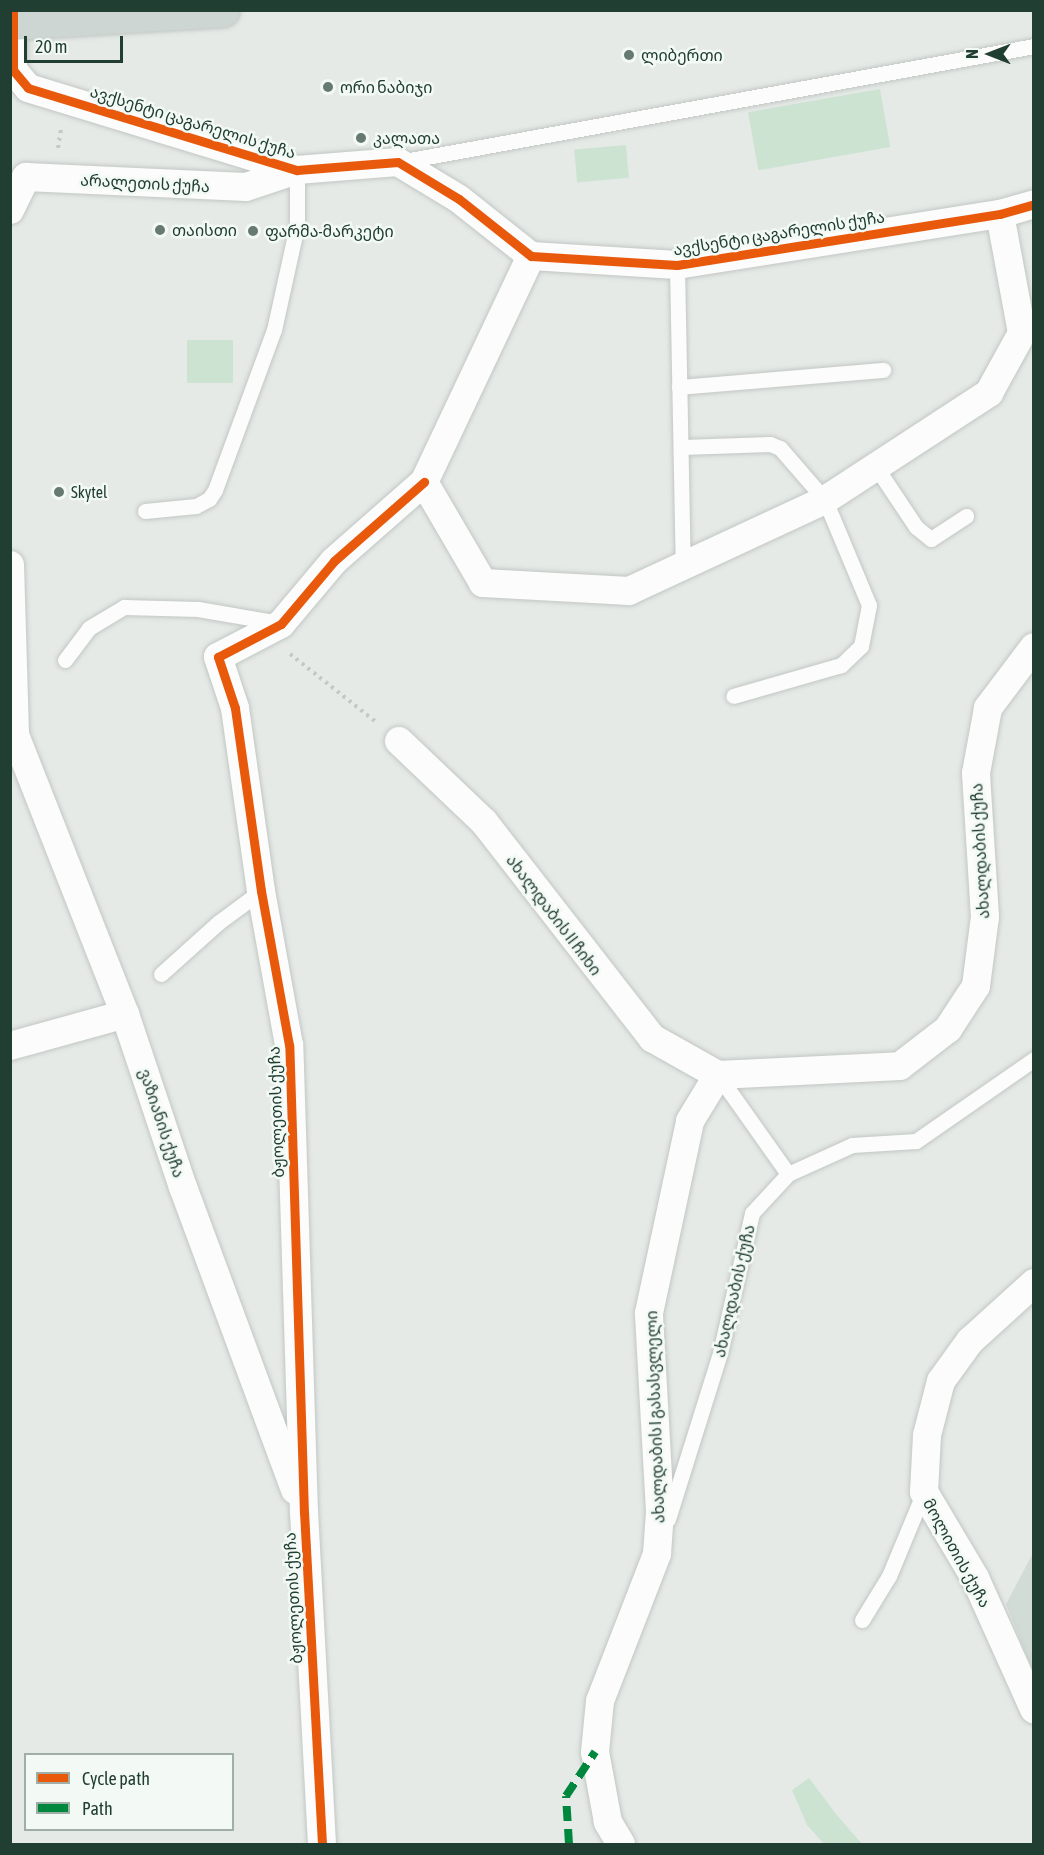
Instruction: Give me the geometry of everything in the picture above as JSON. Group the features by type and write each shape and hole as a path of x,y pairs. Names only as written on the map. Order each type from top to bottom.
{"main road":[{"path":"12,19 224,10"}],"street":[{"name":"ავქსენტი ცაგარელის ქუჩა","path":"12,19 13,70 28,88 297,170 398,162"},
{"path":"398,162 459,198 531,256 423,483 483,584 629,591 683,568 825,500 989,393 1022,333 1000,214"},
{"name":"არალეთის ქუჩა","path":"10,210 18,177 246,187 297,170"},
{"name":"ავქსენტი ცაგარელის ქუჩა","path":"531,256 677,265 1000,214 1034,204"},
{"name":"ბჟოლეთის ქუჩა","path":"322,1845 303,1513 289,1045 261,891 235,708 218,657 282,624 334,561 423,483"},
{"path":"10,565 13,735"},
{"name":"ახალდაბის ქუჩა","path":"718,1075 900,1066 948,1029 976,986 985,916 976,773 988,708 1034,647"},
{"name":"ვაზიანის ქუჩა","path":"13,735 125,1014 183,1187 303,1513"},
{"name":"ახალდაბის II ჩიხი","path":"399,741 483,822 652,1038 718,1075"},
{"path":"10,1046 125,1014"},
{"name":"ახალდაბის I გასასვლელი","path":"657,1554 660,1512 649,1313 690,1121 718,1075"},
{"name":"მოლითის ქუჩა","path":"1034,1283 970,1341 942,1382 927,1436 924,1492 975,1578 1034,1709"},
{"name":"ახალდაბის ქუჩა","path":"621,1845 608,1822 595,1752 600,1701 657,1554"}],"lane":[{"path":"398,162 1034,46"},
{"path":"145,511 196,506 209,499 215,490 274,330 297,225 297,170"},
{"path":"677,265 683,568"},
{"path":"679,387 883,370"},
{"path":"682,447 770,444 780,448 825,500 869,604 861,646 841,665 733,696"},
{"path":"876,467 916,527 931,539 966,516"},
{"path":"65,660 89,628 124,607 198,609 282,624"},
{"path":"162,974 219,922 261,891"},
{"path":"718,1075 788,1174 852,1145 916,1141 1034,1059"},
{"name":"ახალდაბის ქუჩა","path":"657,1554 720,1353 752,1213 788,1174"},
{"path":"862,1620 889,1576 924,1492"}],"path":[{"path":"282,624 294,633 282,647 399,741"}],"shaded area":[{"path":"1033,1553 1033,1671 1006,1604"}],"green space":[{"path":"880,89 890,147 758,170 748,112"},
{"path":"626,145 629,178 577,182 574,150"},
{"path":"187,340 233,340 233,383 187,383"},
{"path":"809,1778 862,1844 824,1844 807,1825 792,1790"}],"marked path":[{"path":"569,1844 566,1796 595,1752"}],"cycle path":[{"path":"13,10 13,70 28,88 297,170 398,162 459,199 531,256 677,265 1000,214 1034,204"},
{"path":"322,1844 304,1513 289,1045 261,891 235,708 218,657 281,624 334,561 424,482"}],"place":[{"name":"ლიბერთი","path":"629,55"},
{"name":"ორი ნაბიჯი","path":"328,87"},
{"name":"კალათა","path":"361,138"},
{"name":"თაისთი","path":"160,230"},
{"name":"ფარმა-მარკეტი","path":"253,231"},
{"name":"Skytel","path":"59,492"}]}
